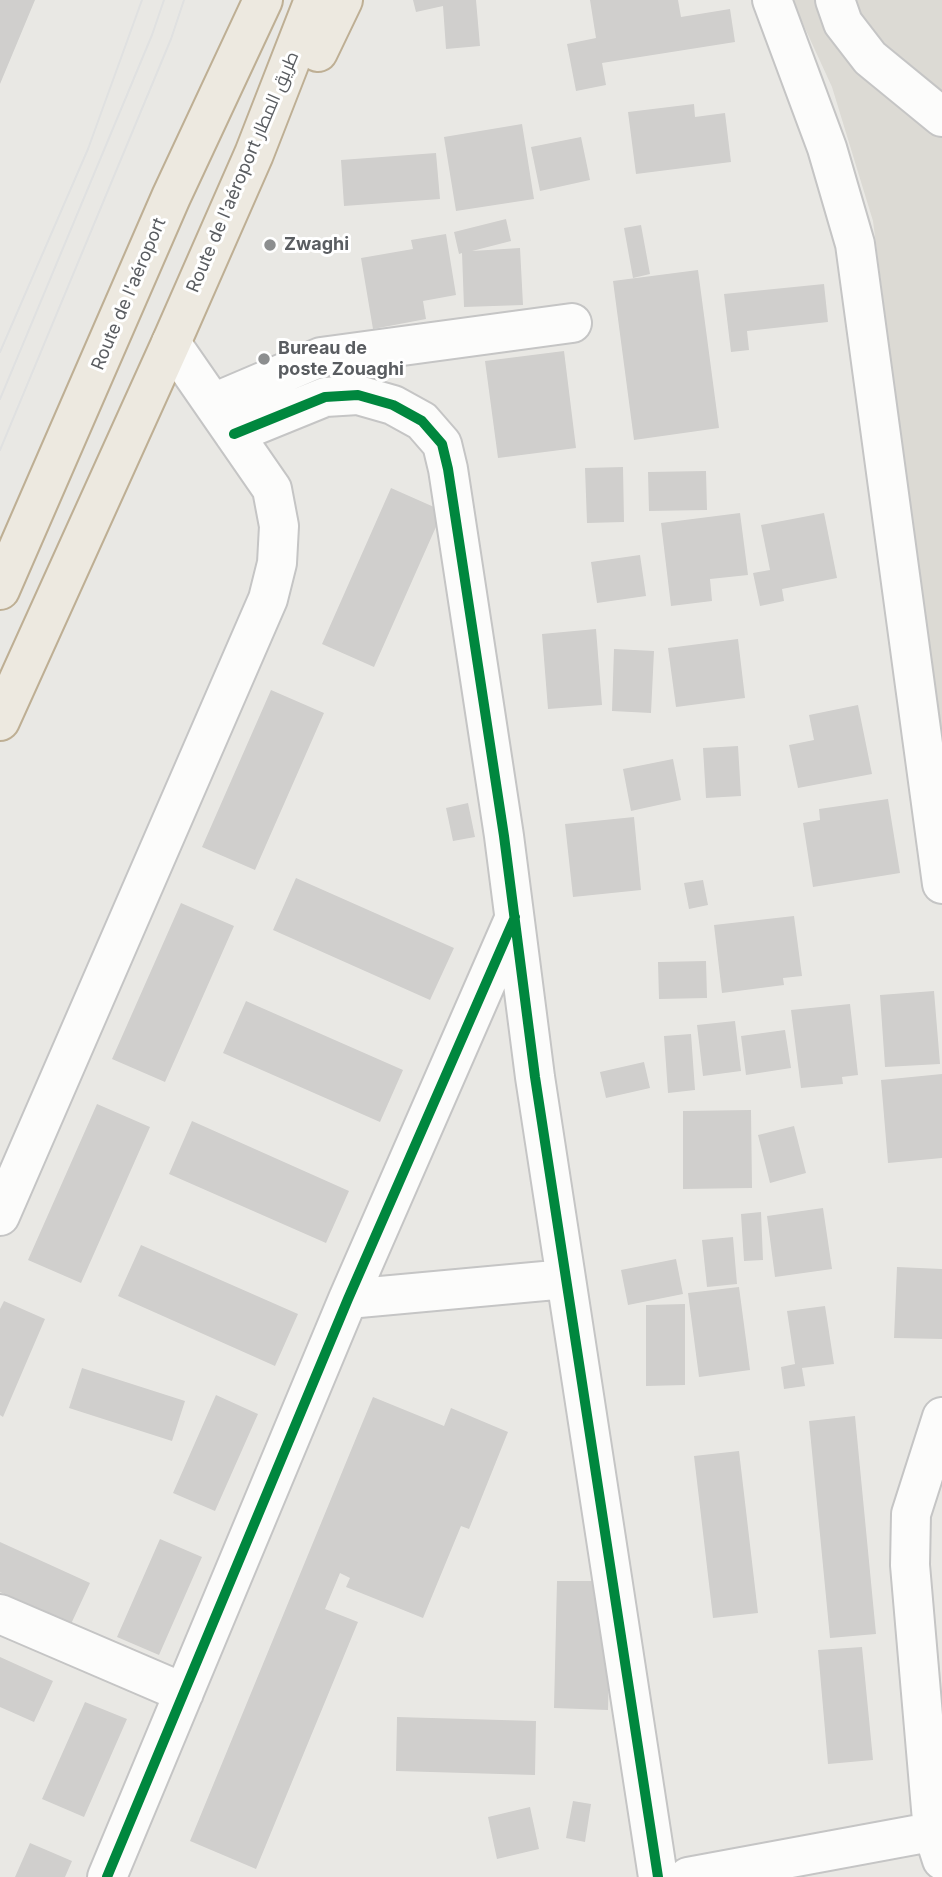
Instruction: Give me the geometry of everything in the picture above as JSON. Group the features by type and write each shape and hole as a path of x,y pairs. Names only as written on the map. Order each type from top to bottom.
{"highway":[{"path":"171,197 245,0"},
{"name":"Route de l'aéroport","path":"0,590 171,197 262,0"},
{"name":"Route de l'aéroport طريق المطار","path":"171,343 254,154 314,0"},
{"path":"254,154 305,77 343,0"},
{"path":"0,721 171,343"}],"street":[{"path":"772,0 827,148 855,244 942,884"},
{"path":"835,0 843,23 870,58 942,117"},
{"path":"213,403 321,357 572,323"},
{"path":"0,1216 268,599 278,563 279,526 272,489 171,343"},
{"path":"234,434 325,397 358,395 393,405 422,421 442,444 514,917 535,1077 659,1877"},
{"path":"107,1877 348,1299 514,917"},
{"path":"348,1299 566,1279"},
{"path":"688,1877 939,1841 926,1556 911,1514 942,1417"},
{"path":"0,1614 184,1693"}],"shaded area":[{"path":"792,0 942,0 942,748 873,221 832,87"}],"building":[{"path":"0,0 35,0 0,84"},
{"path":"413,0 476,0 480,46 446,49 443,6 416,12"},
{"path":"590,0 678,0 681,17 730,9 735,42 602,63 606,85 576,91 567,44 596,38"},
{"path":"694,104 695,117 725,113 731,162 636,174 628,112"},
{"path":"522,124 534,199 456,211 444,137"},
{"path":"581,137 590,180 540,191 531,147"},
{"path":"436,153 440,199 344,206 341,160"},
{"path":"506,219 511,241 472,251 520,248 523,305 464,307 462,253 459,254 454,232"},
{"path":"641,225 650,274 633,278 624,228"},
{"path":"446,234 456,295 423,301 426,319 373,329 361,258 413,249 411,240"},
{"path":"698,270 719,428 634,440 613,281"},
{"path":"824,284 828,322 747,331 749,350 731,352 724,294"},
{"path":"564,351 576,448 498,458 485,361"},
{"path":"623,467 624,522 587,523 585,468"},
{"path":"706,471 707,510 649,511 648,472"},
{"path":"391,488 443,511 374,667 322,644"},
{"path":"740,513 748,575 710,579 712,601 671,606 661,523"},
{"path":"824,513 837,578 782,589 784,601 760,606 753,573 770,570 761,525"},
{"path":"640,555 646,596 597,603 591,562"},
{"path":"596,629 602,705 548,709 542,634"},
{"path":"738,639 745,698 676,707 668,648"},
{"path":"614,649 654,651 651,713 612,711"},
{"path":"271,690 324,713 255,870 202,847"},
{"path":"858,705 872,774 798,788 789,745 814,740 809,715"},
{"path":"738,746 741,796 706,798 703,748"},
{"path":"673,759 681,800 631,811 623,769"},
{"path":"888,799 900,873 813,887 803,823 820,820 819,809"},
{"path":"468,803 475,837 453,841 446,808"},
{"path":"634,817 641,890 573,897 565,824"},
{"path":"296,878 454,948 430,1000 273,930"},
{"path":"703,880 708,905 689,909 684,883"},
{"path":"181,903 234,926 165,1082 112,1059"},
{"path":"794,916 802,976 783,978 784,985 722,993 714,925"},
{"path":"706,961 707,998 659,999 658,962"},
{"path":"934,991 940,1064 885,1067 880,995"},
{"path":"246,1001 403,1070 380,1122 223,1053"},
{"path":"850,1004 858,1075 842,1077 843,1084 801,1088 791,1010"},
{"path":"735,1021 741,1071 703,1076 697,1025"},
{"path":"785,1030 791,1068 746,1075 741,1036"},
{"path":"691,1034 695,1090 668,1093 664,1036"},
{"path":"644,1062 650,1088 606,1098 600,1072"},
{"path":"942,1074 942,1158 888,1163 881,1080"},
{"path":"97,1104 150,1127 81,1283 28,1260"},
{"path":"751,1110 752,1188 683,1189 683,1111"},
{"path":"192,1121 349,1191 326,1243 169,1174"},
{"path":"794,1126 806,1173 770,1183 758,1135"},
{"path":"823,1208 832,1269 775,1277 767,1216"},
{"path":"761,1212 763,1260 744,1261 741,1214"},
{"path":"733,1237 737,1284 707,1287 702,1240"},
{"path":"141,1245 298,1314 275,1366 118,1296"},
{"path":"676,1259 683,1294 628,1305 621,1270"},
{"path":"897,1267 942,1269 942,1339 894,1338"},
{"path":"739,1287 750,1370 699,1377 688,1293"},
{"path":"4,1301 45,1319 3,1417 0,1415 0,1309"},
{"path":"685,1304 685,1385 646,1386 646,1305"},
{"path":"825,1306 834,1364 802,1368 805,1386 784,1389 781,1367 795,1364 787,1311"},
{"path":"82,1368 185,1401 172,1441 69,1408"},
{"path":"216,1395 258,1414 215,1511 173,1493"},
{"path":"373,1397 444,1426 451,1408 508,1432 469,1529 461,1526 423,1618 346,1587 350,1578 340,1573 325,1609 358,1622 256,1869 190,1841"},
{"path":"855,1416 876,1634 830,1638 809,1421"},
{"path":"739,1451 758,1613 713,1618 694,1456"},
{"path":"160,1539 202,1557 159,1655 117,1637"},
{"path":"0,1542 90,1583 71,1624 0,1592"},
{"path":"557,1581 611,1581 608,1710 554,1708"},
{"path":"862,1647 873,1760 828,1764 818,1650"},
{"path":"0,1657 53,1681 34,1722 0,1707"},
{"path":"85,1702 127,1719 84,1817 42,1799"},
{"path":"397,1717 536,1721 535,1775 396,1771"},
{"path":"573,1801 591,1804 585,1842 566,1838"},
{"path":"530,1807 539,1849 497,1859 488,1817"},
{"path":"30,1843 72,1861 65,1877 15,1877"}],"tram line":[{"path":"0,352 88,149 142,0"},
{"path":"0,399 152,35 164,0"},
{"path":"0,450 171,39 184,0"}],"cycle path":[{"path":"234,434 325,397 358,395 393,405 422,421 442,444 504,836 535,1077 658,1877"},
{"path":"107,1877 348,1299 515,917"}],"place":[{"name":"Zwaghi","path":"270,245"},
{"name":"Bureau de poste Zouaghi","path":"264,359"}]}
